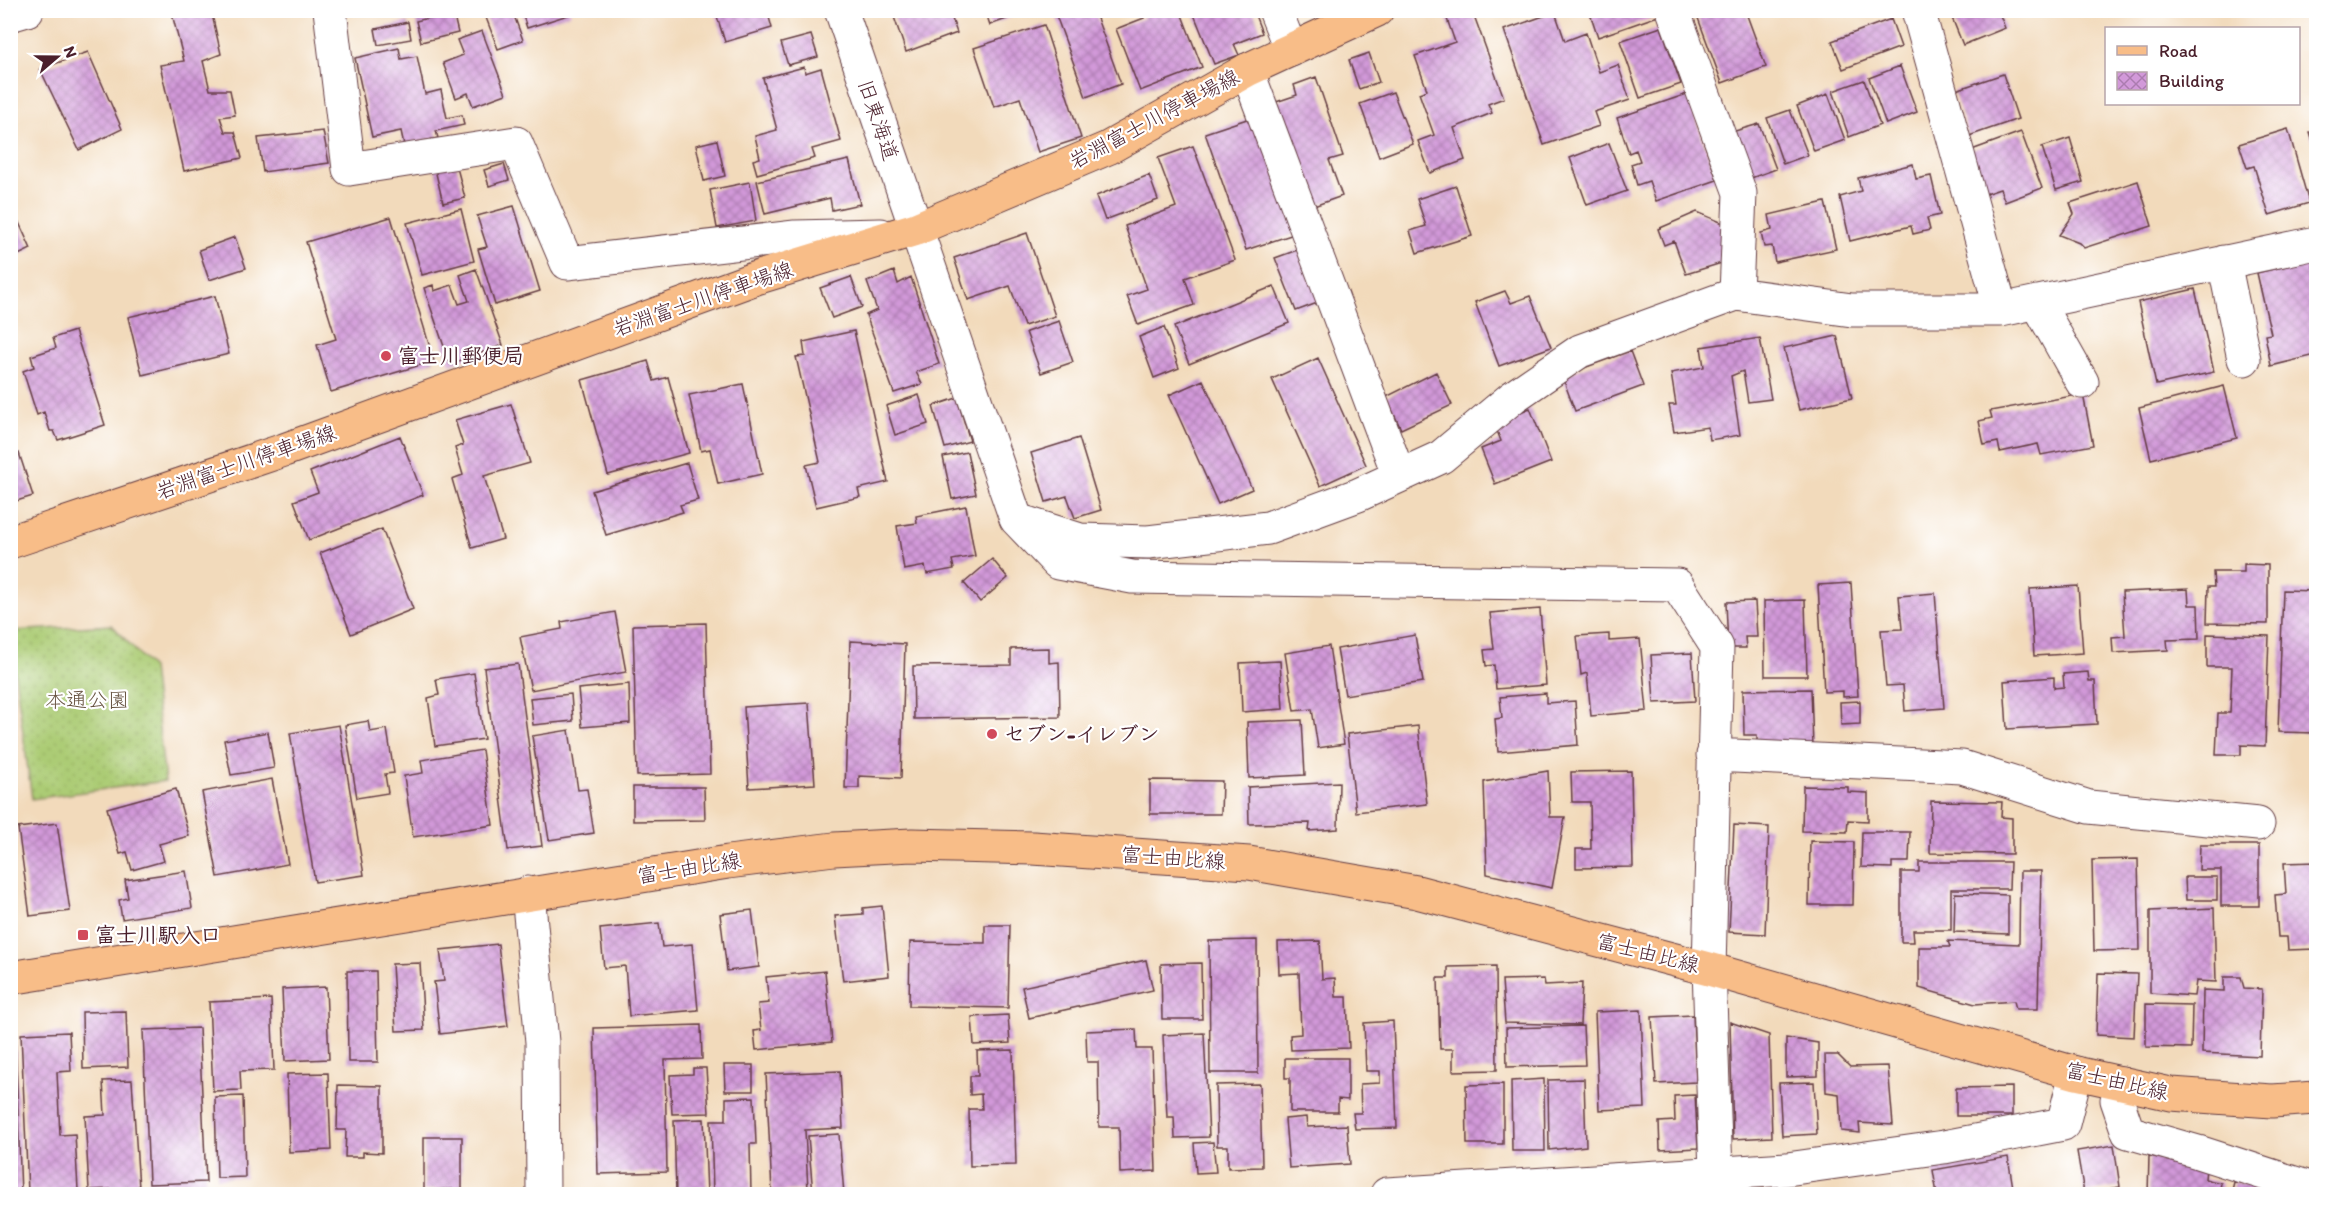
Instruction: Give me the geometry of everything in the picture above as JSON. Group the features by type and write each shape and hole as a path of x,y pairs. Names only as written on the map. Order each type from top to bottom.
{"main road":[{"name":"岩淵富士川停車場線","path":"10,542 284,450 756,278 907,232 1108,148 1247,70 1377,10"},
{"name":"富士由比線","path":"10,978 728,862 834,849 912,845 1033,848 1249,863 1417,892 1709,969 2076,1073 2171,1094 2272,1101 2316,1098"}],"street":[{"path":"10,15 27,10"},
{"path":"330,10 349,169 516,143 567,263 795,237 907,232"},
{"name":"旧東海道","path":"841,10 907,232 1016,519"},
{"path":"1275,10 1291,50"},
{"path":"1673,10 1740,193 1736,294"},
{"path":"1918,10 2001,310"},
{"path":"1247,70 1399,476"},
{"path":"1016,519 1080,540 1158,541 1268,528 1358,495 1441,457 1514,397 1580,351 1736,294 1852,310 2001,310 2316,243"},
{"path":"2224,262 2244,359"},
{"path":"2037,302 2082,382"},
{"path":"1016,519 1058,563 1132,577 1677,585 1717,647 1709,969 1716,1173"},
{"path":"1713,755 1962,767 2089,807 2258,824"},
{"path":"528,893 542,1041 543,1194"},
{"path":"1387,1194 1798,1168 1944,1147 2063,1124 2076,1073"},
{"path":"2122,1083 2117,1100 2128,1132 2316,1190"}],"green space":[{"name":"本通公園","path":"112,625 152,668 165,781 32,799 11,631"}],"building":[{"path":"171,10 211,10 221,54 203,61 210,90 230,90 235,115 220,117 225,132 235,132 242,158 184,171 160,65 184,61"},
{"path":"497,10 512,10 523,40 498,49 485,15"},
{"path":"521,10 569,10 571,14 527,28"},
{"path":"715,10 767,10 772,28 725,42"},
{"path":"903,10 949,10 957,33 906,52 893,14"},
{"path":"985,10 1028,10 1028,11 990,25"},
{"path":"1054,10 1094,10 1121,84 1086,97"},
{"path":"1141,10 1180,10 1202,67 1140,91 1116,29 1144,18"},
{"path":"1198,10 1253,10 1262,33 1234,44 1239,55 1214,64 1193,12"},
{"path":"1459,10 1472,10 1504,98 1488,104 1492,113 1454,128 1465,160 1430,173 1418,141 1434,135 1419,93 1427,90 1415,56 1455,42 1446,16"},
{"path":"1589,10 1656,10 1658,16 1598,37"},
{"path":"1695,10 1745,10 1766,67 1722,83"},
{"path":"1941,10 1998,10 2005,28 1963,45 1950,13 1943,15"},
{"path":"453,12 458,33 421,42 416,21"},
{"path":"1555,12 1565,41 1586,33 1599,72 1618,65 1630,100 1594,112 1599,126 1544,145 1504,30"},
{"path":"1891,19 1901,47 1843,69 1832,41"},
{"path":"408,22 411,39 378,45 375,29"},
{"path":"1044,25 1081,138 1038,152 1020,98 994,107 974,48"},
{"path":"1661,27 1681,84 1640,98 1620,41"},
{"path":"482,31 506,94 473,106 468,93 456,98 443,63 463,55 457,40"},
{"path":"811,35 818,57 788,65 781,43"},
{"path":"399,48 401,59 417,56 425,94 441,90 447,118 462,115 464,125 436,131 438,138 404,145 401,131 372,137 355,58"},
{"path":"88,52 122,129 79,150 40,69"},
{"path":"1369,53 1379,82 1359,89 1349,60"},
{"path":"1900,66 1917,112 1886,124 1869,78"},
{"path":"804,67 805,73 821,68 841,141 812,149 815,158 757,174 753,160 760,158 755,136 777,130 763,78"},
{"path":"2003,74 2018,119 1969,136 1953,91"},
{"path":"1316,77 1343,156 1329,160 1342,196 1311,207 1276,102 1297,95 1294,85"},
{"path":"1864,80 1880,125 1849,137 1833,91"},
{"path":"1393,92 1413,144 1379,157 1360,104"},
{"path":"1687,94 1717,180 1656,201 1649,181 1637,185 1631,164 1640,161 1636,150 1629,153 1617,118"},
{"path":"1828,94 1845,140 1814,151 1797,106"},
{"path":"1790,110 1808,155 1783,164 1767,118"},
{"path":"1256,116 1297,233 1246,250 1205,133"},
{"path":"1759,124 1776,169 1751,178 1735,131"},
{"path":"2288,129 2309,203 2269,215 2254,166 2247,168 2239,144"},
{"path":"2316,130 2316,150 2310,132"},
{"path":"323,131 329,163 263,172 258,138"},
{"path":"2021,132 2042,188 2005,202 2000,189 1985,194 1969,151"},
{"path":"2070,138 2083,182 2056,190 2042,147"},
{"path":"717,140 725,176 704,181 696,145"},
{"path":"1609,143 1627,191 1587,205 1570,158"},
{"path":"1193,146 1235,260 1185,278 1194,305 1138,325 1127,296 1147,289 1125,226 1176,207 1158,158"},
{"path":"455,160 465,198 443,203 434,165"},
{"path":"849,160 860,204 832,210 830,198 765,214 757,181"},
{"path":"504,164 509,180 489,186 484,170"},
{"path":"1913,164 1916,179 1931,176 1940,215 1927,218 1930,230 1913,234 1911,226 1850,241 1840,197 1861,191 1858,178"},
{"path":"1149,175 1158,200 1105,220 1096,196"},
{"path":"2138,181 2152,226 2084,248 2079,243 2059,235 2074,214 2070,203"},
{"path":"750,182 756,221 717,228 710,190"},
{"path":"1456,186 1472,236 1417,253 1410,231 1426,226 1417,199"},
{"path":"1825,202 1836,249 1775,262 1772,246 1764,247 1761,233 1772,230 1769,215"},
{"path":"10,203 31,249 10,259"},
{"path":"514,206 540,291 495,305 478,249 487,247 477,216"},
{"path":"461,209 474,261 422,275 407,223"},
{"path":"1697,212 1723,223 1725,262 1686,274 1674,241 1664,245 1658,229"},
{"path":"391,217 434,361 331,392 317,345 336,339 306,242"},
{"path":"1027,233 1055,316 1024,326 1010,286 968,300 954,258"},
{"path":"235,237 246,268 209,280 199,250"},
{"path":"1300,249 1320,302 1296,311 1275,258"},
{"path":"2312,260 2316,279 2316,355 2271,366 2265,335 2271,334 2257,273"},
{"path":"476,269 503,345 450,364 424,288 433,285 434,291 452,285 459,304 469,301 460,275"},
{"path":"894,271 898,284 911,277 939,364 916,372 922,384 894,393 866,315 877,310 867,282"},
{"path":"851,277 862,307 832,318 820,288"},
{"path":"1274,286 1289,323 1189,364 1174,327"},
{"path":"2195,289 2214,372 2156,385 2138,302"},
{"path":"1505,291 1511,303 1530,296 1551,347 1499,366 1475,302"},
{"path":"215,296 229,354 142,375 128,317"},
{"path":"1059,321 1073,362 1041,373 1026,332"},
{"path":"1164,327 1179,368 1154,378 1139,337"},
{"path":"75,331 105,425 58,440 54,431 50,431 44,412 37,415 23,371 34,367 31,356 56,348 53,338"},
{"path":"854,331 888,482 858,489 860,497 816,507 806,465 820,462 796,357 805,356 803,342"},
{"path":"1837,336 1852,398 1799,410 1784,348"},
{"path":"1760,338 1771,399 1748,402 1743,371 1731,376 1740,435 1710,440 1708,427 1674,432 1669,405 1676,405 1671,373 1704,367 1701,347"},
{"path":"1630,351 1643,386 1575,411 1562,376"},
{"path":"1318,358 1366,465 1320,486 1272,379"},
{"path":"648,361 654,381 668,377 689,453 608,475 582,380"},
{"path":"1436,372 1452,405 1401,429 1386,397"},
{"path":"1203,380 1252,489 1218,504 1169,395"},
{"path":"743,384 762,474 718,484 710,449 701,451 689,395"},
{"path":"2224,386 2237,438 2151,459 2139,408"},
{"path":"2083,394 2093,445 2041,455 2038,444 2000,452 1998,442 1984,445 1979,421 1992,418 1990,411"},
{"path":"919,395 928,424 895,435 886,406"},
{"path":"957,398 970,441 945,448 933,406"},
{"path":"511,404 530,463 484,476 503,539 472,548 452,479 463,475 455,448 463,445 455,420"},
{"path":"1530,408 1551,462 1495,484 1481,449 1501,441 1494,423"},
{"path":"400,436 423,495 309,540 294,501 318,492 310,472"},
{"path":"1079,438 1101,510 1075,518 1067,496 1046,502 1031,453"},
{"path":"967,452 976,494 952,499 943,457"},
{"path":"19,453 33,496 10,503 10,456"},
{"path":"687,463 698,500 680,505 683,512 606,535 592,491"},
{"path":"966,506 975,556 952,560 954,569 927,574 925,566 904,570 897,526 917,523 916,516"},
{"path":"382,529 413,609 351,634 320,553"},
{"path":"992,559 1008,578 980,602 964,583"},
{"path":"2244,564 2268,565 2268,624 2207,623 2208,587 2214,587 2213,572 2244,572"},
{"path":"1851,583 1858,696 1843,697 1843,691 1824,692 1818,585"},
{"path":"2078,586 2083,653 2034,656 2030,589"},
{"path":"2188,589 2189,605 2198,605 2199,639 2167,640 2168,650 2113,653 2112,637 2125,636 2122,592"},
{"path":"2283,590 2316,591 2316,733 2278,732"},
{"path":"1935,593 1944,708 1905,711 1903,685 1886,686 1881,630 1902,629 1899,596"},
{"path":"1805,600 1807,676 1765,676 1764,601"},
{"path":"1755,601 1757,637 1745,637 1746,648 1728,648 1726,602"},
{"path":"1540,609 1546,685 1496,689 1494,665 1486,666 1484,650 1494,649 1490,613"},
{"path":"615,612 626,672 531,690 520,637 562,629 561,622"},
{"path":"706,623 710,774 637,776 633,625"},
{"path":"1609,634 1609,641 1640,639 1647,711 1591,716 1587,673 1581,675 1577,636"},
{"path":"2207,634 2269,636 2265,746 2241,745 2241,755 2216,755 2218,713 2230,713 2232,667 2207,667"},
{"path":"1415,635 1423,682 1345,695 1337,649"},
{"path":"850,641 905,644 901,778 859,776 859,788 845,788"},
{"path":"1329,646 1344,744 1318,748 1312,709 1294,711 1285,653"},
{"path":"1049,648 1049,663 1059,662 1060,717 914,719 913,666 1011,665 1011,649"},
{"path":"1692,653 1695,701 1654,703 1651,655"},
{"path":"1280,661 1283,709 1242,712 1240,663"},
{"path":"518,664 542,846 508,850 484,668"},
{"path":"2088,672 2089,681 2095,681 2097,724 2007,729 2004,681 2054,677 2054,688 2064,687 2063,674"},
{"path":"474,673 484,739 435,746 428,698 439,695 436,679"},
{"path":"629,684 630,723 582,727 578,689"},
{"path":"1811,689 1813,747 1757,748 1757,735 1744,735 1743,690"},
{"path":"1546,693 1546,703 1575,701 1578,745 1498,752 1495,719 1502,718 1500,697"},
{"path":"571,694 573,721 533,725 530,698"},
{"path":"1860,701 1860,724 1841,725 1840,702"},
{"path":"809,703 815,784 749,788 744,707"},
{"path":"1302,720 1305,775 1249,778 1247,722"},
{"path":"368,721 370,732 387,729 394,773 385,774 388,793 357,798 345,725"},
{"path":"339,725 364,875 315,882 290,733"},
{"path":"1418,726 1427,804 1356,812 1347,734"},
{"path":"569,730 578,790 587,789 594,833 549,840 532,736"},
{"path":"268,732 274,768 231,775 224,740"},
{"path":"482,750 493,825 413,837 404,776 423,773 421,760"},
{"path":"1548,771 1550,817 1565,817 1552,888 1487,874 1484,782"},
{"path":"1631,771 1633,867 1576,868 1576,849 1591,849 1590,802 1572,802 1571,772"},
{"path":"272,779 288,864 218,877 202,792"},
{"path":"1150,780 1222,781 1221,814 1150,814"},
{"path":"1339,782 1338,829 1309,831 1310,823 1249,824 1248,787"},
{"path":"1803,786 1848,787 1848,792 1868,793 1868,821 1848,820 1847,832 1802,831"},
{"path":"633,787 704,787 705,820 633,821"},
{"path":"176,789 189,836 159,844 164,861 132,870 127,852 120,854 107,808"},
{"path":"1931,801 2002,802 2001,817 2012,818 2012,854 1930,853"},
{"path":"57,823 70,911 30,916 18,828"},
{"path":"1734,825 1769,827 1765,934 1729,932"},
{"path":"1862,832 1910,832 1909,862 1892,862 1892,868 1861,867"},
{"path":"1810,841 1854,842 1853,905 1809,905"},
{"path":"2200,845 2259,845 2259,906 2221,906 2221,870 2199,870"},
{"path":"2138,859 2140,950 2094,951 2092,860"},
{"path":"1919,862 2010,862 2009,889 1951,889 1951,930 1913,930 1914,942 1901,942 1901,872 1919,872"},
{"path":"2316,862 2316,949 2288,950 2287,937 2278,937 2275,895 2286,894 2284,863"},
{"path":"186,871 192,908 122,919 119,900 128,898 125,880"},
{"path":"2020,871 2041,871 2038,1009 2016,1009 2014,1001 1975,1004 1919,988 1919,947 1950,947 1948,941 2019,944"},
{"path":"2185,877 2217,877 2217,900 2186,900"},
{"path":"1955,893 2008,895 2008,934 1954,932"},
{"path":"882,906 889,976 843,981 835,916 863,914 863,908"},
{"path":"2214,908 2216,982 2196,981 2194,996 2150,993 2150,911"},
{"path":"752,910 759,967 727,971 720,914"},
{"path":"659,923 662,947 692,944 698,1010 629,1016 625,966 604,968 600,929"},
{"path":"985,925 1010,925 1008,1008 909,1006 910,942 985,943"},
{"path":"1257,940 1258,1073 1210,1073 1209,941"},
{"path":"1320,941 1322,979 1335,978 1336,997 1347,997 1349,1048 1291,1050 1290,1035 1301,1034 1299,973 1279,974 1278,942"},
{"path":"498,944 508,1026 440,1034 434,982 444,981 440,950"},
{"path":"1146,960 1153,990 1029,1018 1022,987"},
{"path":"420,963 424,1030 396,1031 392,964"},
{"path":"1201,963 1202,1019 1162,1019 1161,964"},
{"path":"1496,966 1497,1070 1453,1071 1453,1049 1440,1049 1438,978 1448,978 1448,967"},
{"path":"347,971 376,971 378,1062 348,1062"},
{"path":"825,971 832,1042 756,1050 754,1031 761,1030 758,1004 769,1003 766,977"},
{"path":"2098,973 2137,974 2134,1037 2096,1035"},
{"path":"2224,977 2241,977 2244,988 2262,989 2260,1056 2202,1053 2203,990 2224,991"},
{"path":"1544,979 1545,985 1582,983 1580,1025 1505,1023 1502,980"},
{"path":"326,987 329,1059 285,1061 282,989"},
{"path":"271,999 274,1070 240,1071 241,1090 213,1091 209,1002"},
{"path":"2146,1004 2192,1005 2191,1048 2146,1047"},
{"path":"1641,1010 1645,1108 1599,1110 1595,1012"},
{"path":"126,1011 128,1067 83,1069 82,1012"},
{"path":"1008,1015 1010,1043 974,1045 972,1017"},
{"path":"1693,1015 1696,1082 1656,1084 1652,1017"},
{"path":"1393,1021 1397,1128 1355,1129 1353,1113 1361,1113 1360,1084 1380,1083 1380,1071 1366,1071 1364,1023"},
{"path":"1730,1022 1769,1035 1772,1137 1733,1139"},
{"path":"701,1025 702,1059 665,1060 667,1172 598,1174 594,1028"},
{"path":"1583,1026 1585,1065 1507,1067 1506,1028"},
{"path":"199,1028 206,1182 149,1184 143,1030"},
{"path":"1136,1029 1137,1049 1152,1049 1156,1171 1120,1173 1119,1127 1099,1127 1098,1062 1087,1062 1086,1031"},
{"path":"69,1032 71,1071 57,1072 60,1135 75,1134 78,1190 28,1192 21,1034"},
{"path":"1204,1033 1209,1137 1175,1138 1174,1117 1167,1117 1163,1035"},
{"path":"10,1035 15,1035 21,1194 10,1194"},
{"path":"1786,1038 1818,1043 1818,1076 1786,1077"},
{"path":"1013,1050 1016,1165 970,1166 969,1109 982,1109 981,1094 970,1095 970,1076 978,1076 977,1051"},
{"path":"1825,1055 1838,1055 1850,1067 1888,1066 1893,1125 1859,1123 1860,1133 1841,1131 1839,1094 1826,1092"},
{"path":"1285,1058 1348,1058 1348,1100 1338,1099 1338,1112 1290,1112 1290,1078 1285,1078"},
{"path":"724,1065 753,1065 753,1091 725,1091"},
{"path":"693,1068 706,1068 709,1113 672,1114 670,1075 693,1074"},
{"path":"840,1071 843,1128 805,1130 808,1190 772,1192 766,1074"},
{"path":"328,1073 331,1150 289,1152 287,1074"},
{"path":"1544,1079 1545,1151 1512,1151 1511,1081"},
{"path":"1584,1079 1586,1146 1549,1150 1548,1080"},
{"path":"132,1080 139,1188 89,1190 85,1116 105,1115 103,1081"},
{"path":"1814,1082 1817,1134 1782,1136 1779,1083"},
{"path":"1260,1084 1262,1167 1228,1168 1228,1146 1217,1146 1216,1085"},
{"path":"1503,1084 1503,1144 1467,1144 1466,1085"},
{"path":"338,1085 382,1086 382,1153 363,1152 363,1157 345,1157 346,1130 337,1130"},
{"path":"2012,1087 2012,1116 1956,1116 1956,1088"},
{"path":"1695,1095 1698,1148 1660,1150 1659,1122 1675,1121 1674,1096"},
{"path":"243,1096 245,1177 217,1178 215,1097"},
{"path":"754,1097 756,1144 750,1144 751,1194 713,1194 711,1120 726,1120 726,1098"},
{"path":"1306,1117 1307,1127 1347,1125 1350,1164 1289,1168 1285,1119"},
{"path":"704,1119 707,1194 676,1194 674,1120"},
{"path":"839,1134 844,1194 813,1194 808,1136"},
{"path":"424,1137 462,1137 462,1189 424,1190"},
{"path":"1213,1142 1216,1172 1196,1173 1194,1143"},
{"path":"2114,1145 2120,1187 2084,1193 2077,1151"},
{"path":"2149,1156 2206,1168 2205,1179 2221,1183 2219,1194 2148,1194"},
{"path":"2008,1157 2014,1194 1937,1194 1933,1170"},
{"path":"2234,1182 2265,1186 2266,1194 2231,1194"}],"place":[{"name":"富士川郵便局","path":"386,356"},
{"name":"セブン-イレブン","path":"992,734"},
{"name":"富士川駅入口","path":"83,935"}]}
